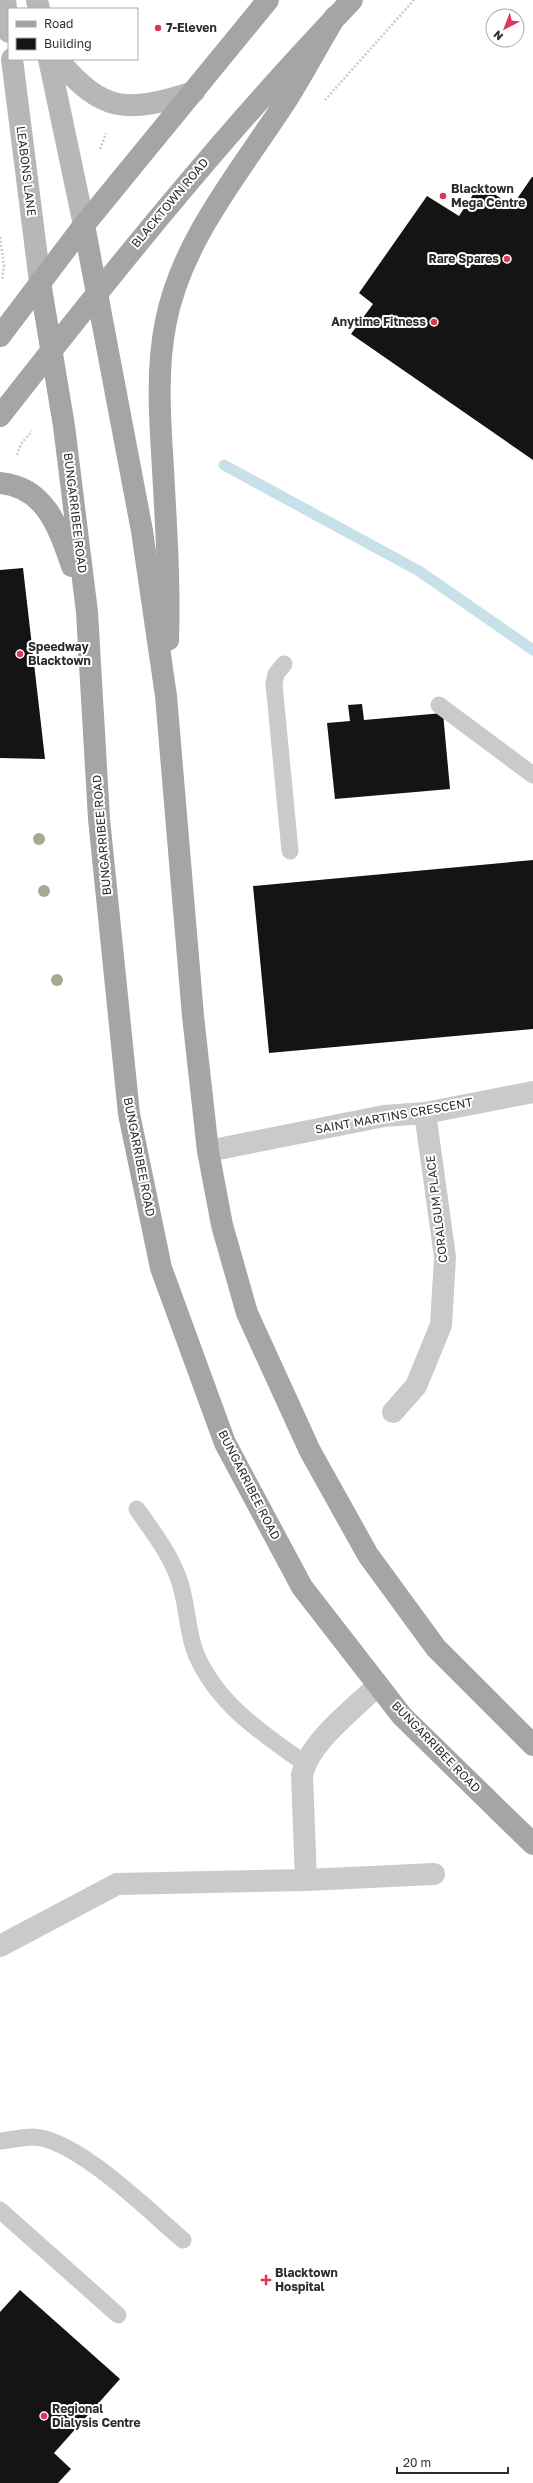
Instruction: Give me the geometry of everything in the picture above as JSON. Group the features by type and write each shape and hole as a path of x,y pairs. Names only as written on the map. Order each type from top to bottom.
{"main road":[{"path":"0,336 84,225 268,0"},
{"name":"BLACKTOWN ROAD","path":"0,416 50,350 136,243 236,126 352,0"},
{"path":"166,696 170,597 160,426 160,373 166,320 172,297 194,243 216,204 282,105 335,17"},
{"path":"84,225 142,531 166,696 193,1016 208,1151 222,1225 247,1312 310,1451 368,1555 436,1648 533,1745"},
{"name":"BUNGARRIBEE ROAD","path":"40,282 50,350 64,426 87,612 99,819 129,1114 161,1268 225,1443 302,1586 402,1716 533,1844"},
{"path":"0,483 27,493 44,505 59,528 87,612"}],"street":[{"path":"5,0 8,24"},
{"name":"LEABONS LANE","path":"12,60 40,282"},
{"path":"49,60 84,225"},
{"path":"58,60 93,95 112,104 136,106 156,104 194,92"},
{"name":"SAINT MARTINS CRESCENT","path":"208,1151 384,1116 425,1113 533,1092"},
{"name":"CORALGUM PLACE","path":"393,1412 416,1386 441,1325 445,1257 425,1113"},
{"path":"306,1880 302,1775 304,1763 316,1746 378,1686"},
{"path":"0,1946 118,1884 306,1880 434,1874"}],"lane":[{"path":"284,664 276,674 274,684 290,851"},
{"path":"439,705 533,775"},
{"path":"137,1509 161,1544 178,1577 196,1654 211,1682 228,1703 253,1727 304,1763"},
{"path":"0,2141 34,2137 73,2150 106,2174 183,2240"},
{"path":"0,2210 118,2315"}],"path":[{"path":"100,151 106,134"},
{"path":"0,237 4,266 0,284"}],"building":[{"path":"532,177 533,460 351,334 373,304 359,293 427,196 459,216 480,184 512,206"},
{"name":"Speedway Blacktown","path":"23,568 45,759 0,758 0,570"},
{"path":"362,704 364,720 443,713 450,789 335,799 327,723 350,721 348,705"},
{"path":"533,860 533,1029 269,1053 253,886"},
{"name":"Regional Dialysis Centre","path":"20,2290 120,2379 54,2453 71,2469 58,2483 0,2483 0,2312"}],"waterway":[{"path":"224,465 419,571 533,650"}],"place":[{"name":"7-Eleven","path":"158,28"},
{"name":"Blacktown Mega Centre","path":"443,196"},
{"name":"Rare Spares","path":"507,259"},
{"name":"Anytime Fitness","path":"434,322"},
{"name":"Speedway Blacktown","path":"20,654"},
{"name":"Blacktown Hospital","path":"266,2280"},
{"name":"Regional Dialysis Centre","path":"44,2416"}]}
